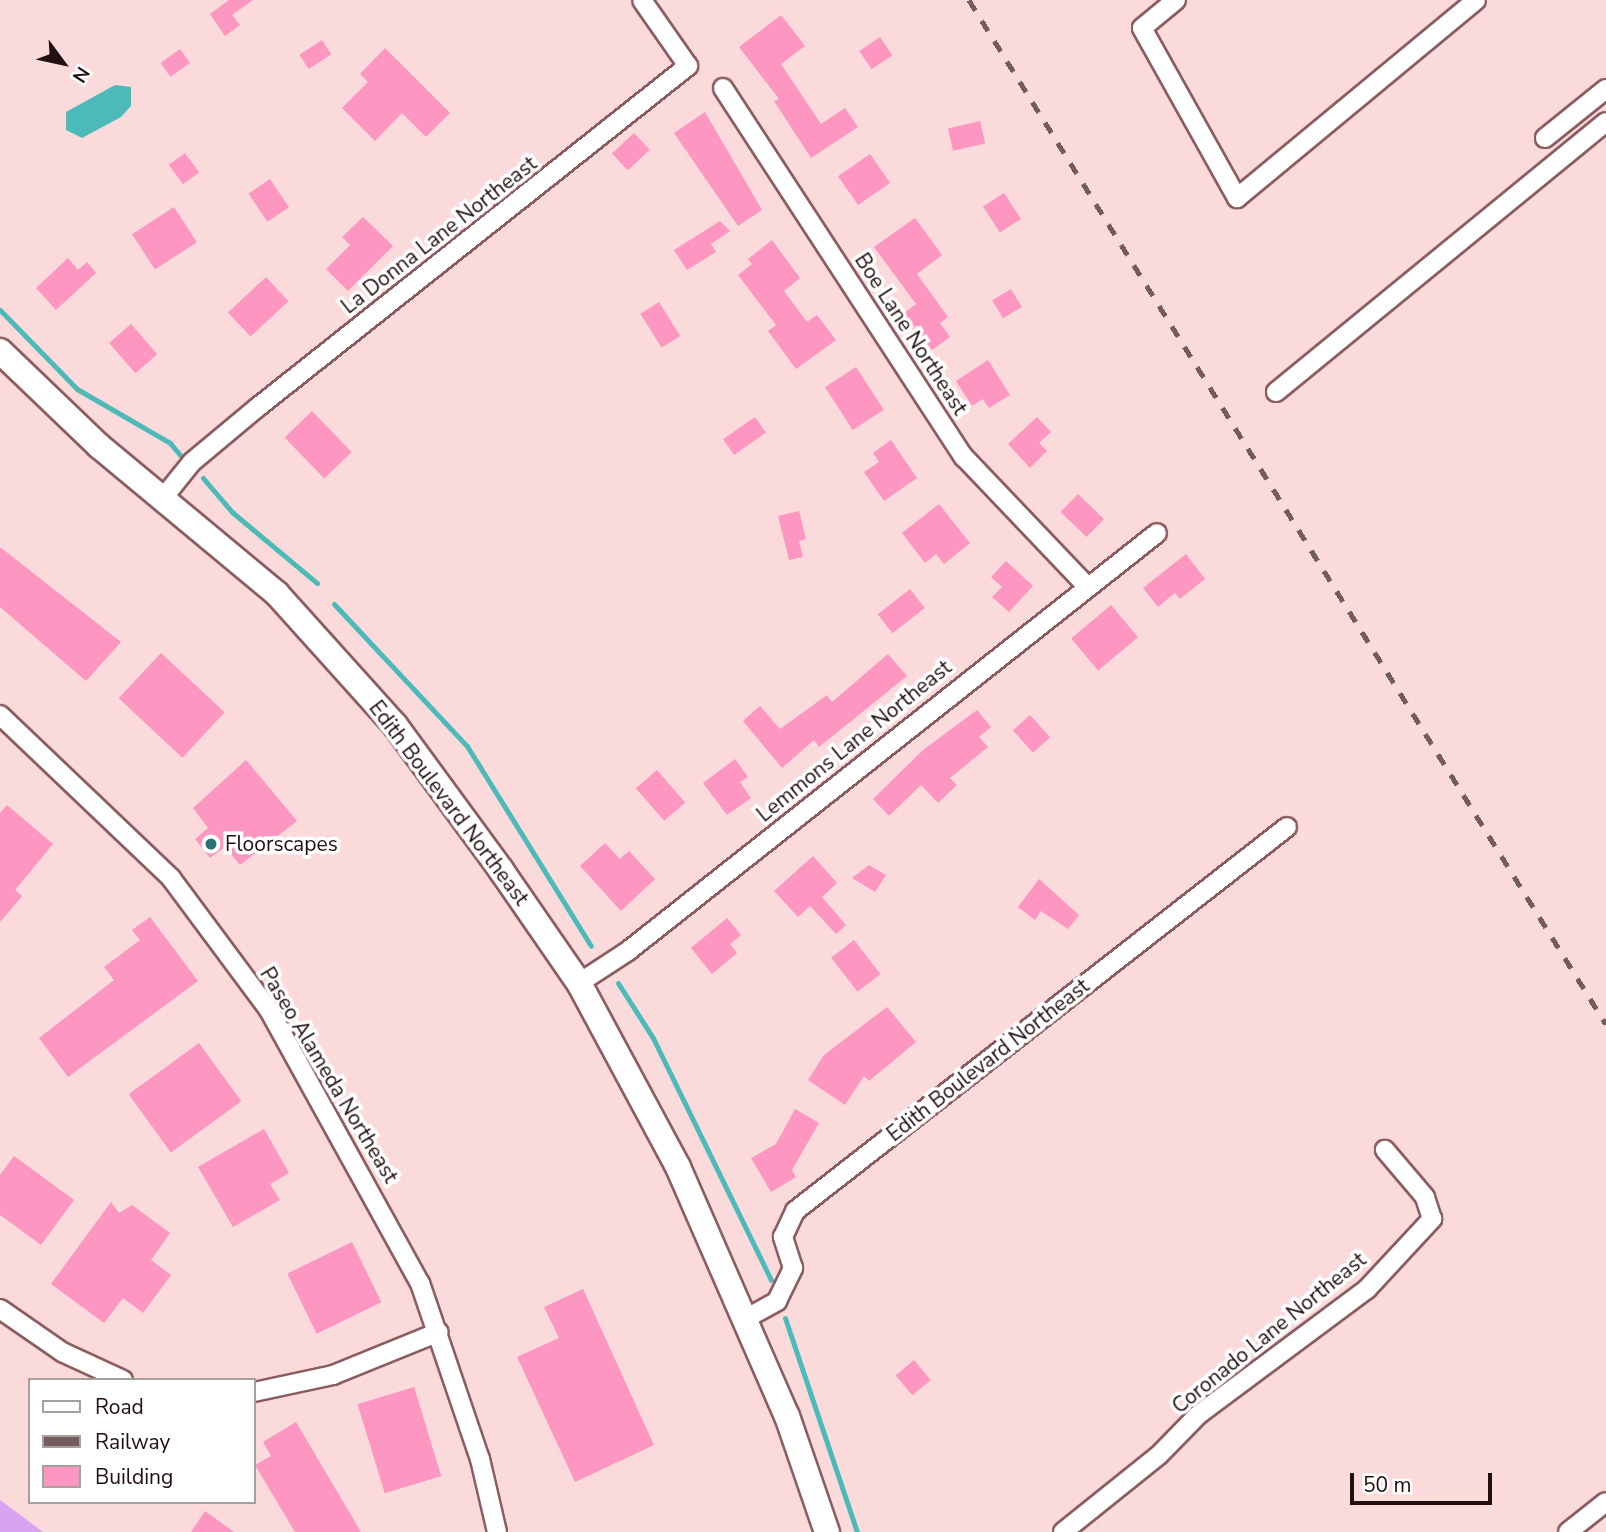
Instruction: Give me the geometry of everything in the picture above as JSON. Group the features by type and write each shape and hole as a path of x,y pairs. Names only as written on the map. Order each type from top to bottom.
{"street":[{"name":"La Donna Lane Northeast","path":"163,498 192,463 258,407 688,66 642,0"},
{"path":"1176,0 1142,28 1237,198 1476,0"},
{"name":"Boe Lane Northeast","path":"723,88 964,457 1086,585"},
{"path":"1545,138 1606,89"},
{"path":"1276,391 1606,122"},
{"name":"Edith Boulevard Northeast","path":"0,351 163,498 278,594 395,725 579,983 678,1167 745,1320 827,1532"},
{"name":"Lemmons Lane Northeast","path":"579,983 628,951 1086,585 1157,533"},
{"name":"Paseo Alameda Northeast","path":"0,715 171,878 269,1010 356,1159 420,1283 439,1332 497,1532"},
{"name":"Edith Boulevard Northeast","path":"745,1320 777,1301 793,1268 783,1237 795,1211 1287,827"},
{"name":"Coronado Lane Northeast","path":"1063,1532 1159,1455 1198,1415 1367,1289 1432,1219 1425,1197 1385,1150"},
{"path":"0,1309 62,1352 119,1378"},
{"path":"256,1392 333,1374 439,1332"},
{"path":"1569,1532 1606,1502"}],"shaded area":[{"path":"0,1500 43,1532 0,1532"}],"water":[{"path":"115,85 131,87 131,106 121,117 82,138 66,130 66,112"}],"building":[{"path":"229,0 253,0 232,15 240,25 225,36 210,14"},
{"path":"781,15 805,46 781,64 821,124 845,108 858,127 811,158 774,101 779,99 739,47"},
{"path":"880,37 892,55 872,69 859,51"},
{"path":"322,40 331,54 309,69 299,55"},
{"path":"385,48 450,113 426,137 402,113 375,141 342,108 368,82 360,74"},
{"path":"180,49 190,63 171,77 161,63"},
{"path":"705,112 762,210 738,226 674,133"},
{"path":"980,121 985,143 953,151 948,128"},
{"path":"634,133 650,150 628,170 612,153"},
{"path":"185,153 199,172 183,184 169,165"},
{"path":"870,154 890,183 858,205 838,176"},
{"path":"270,179 289,207 267,222 248,194"},
{"path":"1004,193 1021,219 1000,233 983,207"},
{"path":"174,207 197,242 155,269 132,234"},
{"path":"363,217 393,246 348,291 326,269 350,245 342,237"},
{"path":"915,218 942,255 917,274 948,317 940,323 950,337 932,350 904,313 916,304 874,247"},
{"path":"720,221 730,231 711,244 716,252 687,270 674,250"},
{"path":"772,240 800,278 784,291 807,322 817,315 836,340 796,369 768,331 776,325 738,275 752,264 748,259"},
{"path":"68,258 78,270 87,262 96,273 56,310 36,288"},
{"path":"266,277 289,301 250,337 228,312"},
{"path":"1011,289 1022,307 1003,318 992,300"},
{"path":"659,302 680,336 662,348 640,314"},
{"path":"131,324 157,354 135,373 109,343"},
{"path":"988,360 1010,395 989,408 983,399 972,406 956,381"},
{"path":"856,367 884,410 853,430 825,387"},
{"path":"312,411 352,452 324,478 285,437"},
{"path":"755,417 766,433 734,455 723,439"},
{"path":"1037,417 1051,432 1039,443 1047,451 1030,468 1008,444"},
{"path":"891,440 917,478 884,501 864,472 879,462 873,453"},
{"path":"1078,494 1104,519 1087,537 1061,512"},
{"path":"939,504 970,543 944,564 936,554 925,563 902,533"},
{"path":"799,511 806,539 799,541 803,557 789,560 778,516"},
{"path":"0,547 121,642 86,681 0,607"},
{"path":"1186,554 1205,579 1180,599 1175,593 1158,607 1143,588"},
{"path":"1006,561 1033,586 1009,612 992,597 1002,587 991,577"},
{"path":"910,589 925,608 892,633 878,614"},
{"path":"1111,605 1138,637 1098,671 1071,638"},
{"path":"161,653 225,712 182,758 119,698"},
{"path":"888,654 907,676 819,747 814,740 782,768 743,721 760,706 780,729 827,695 832,702"},
{"path":"977,710 991,727 979,737 988,747 950,778 957,785 938,803 921,785 889,816 873,799 923,750"},
{"path":"1030,715 1050,737 1033,753 1013,730"},
{"path":"735,759 748,777 740,782 751,798 727,815 703,783"},
{"path":"246,760 297,821 240,865 225,847 210,858 195,839 208,828 193,808"},
{"path":"657,770 685,802 664,821 636,788"},
{"path":"7,805 53,844 15,890 22,896 0,922 0,813"},
{"path":"605,843 620,859 629,851 655,879 621,911 580,866"},
{"path":"813,856 837,883 822,897 846,925 836,934 810,906 798,917 774,891"},
{"path":"869,865 886,875 875,892 852,878"},
{"path":"1039,879 1079,915 1068,929 1041,911 1035,920 1018,907"},
{"path":"150,917 198,981 68,1077 39,1038 114,980 104,967 140,940 132,930"},
{"path":"727,918 741,935 730,944 737,953 712,974 691,948"},
{"path":"854,940 880,974 858,992 831,958"},
{"path":"887,1007 916,1042 869,1081 864,1076 845,1105 808,1080 824,1055"},
{"path":"199,1043 241,1101 171,1152 129,1094"},
{"path":"795,1109 819,1123 792,1170 796,1177 771,1192 751,1158 776,1144"},
{"path":"264,1129 289,1173 270,1184 280,1200 233,1227 198,1167"},
{"path":"14,1156 74,1200 41,1245 0,1215 0,1175"},
{"path":"111,1202 119,1213 132,1205 170,1233 151,1260 171,1275 143,1313 123,1298 104,1323 51,1284"},
{"path":"352,1242 381,1302 317,1334 287,1274"},
{"path":"583,1289 654,1445 575,1482 517,1357 559,1338 544,1307"},
{"path":"914,1360 931,1380 912,1395 896,1375"},
{"path":"414,1387 441,1476 385,1493 358,1404"},
{"path":"296,1422 361,1532 295,1532 256,1467 271,1456 263,1442"},
{"path":"205,1511 234,1532 191,1532"}],"waterway":[{"path":"0,310 77,389 170,443 180,455"},
{"path":"203,478 232,512 317,583"},
{"path":"334,604 467,746 591,946"},
{"path":"618,983 653,1038 771,1280"},
{"path":"785,1318 857,1532"}],"railway":[{"path":"969,0 1606,1024"}],"place":[{"name":"Floorscapes","path":"211,844"}]}
